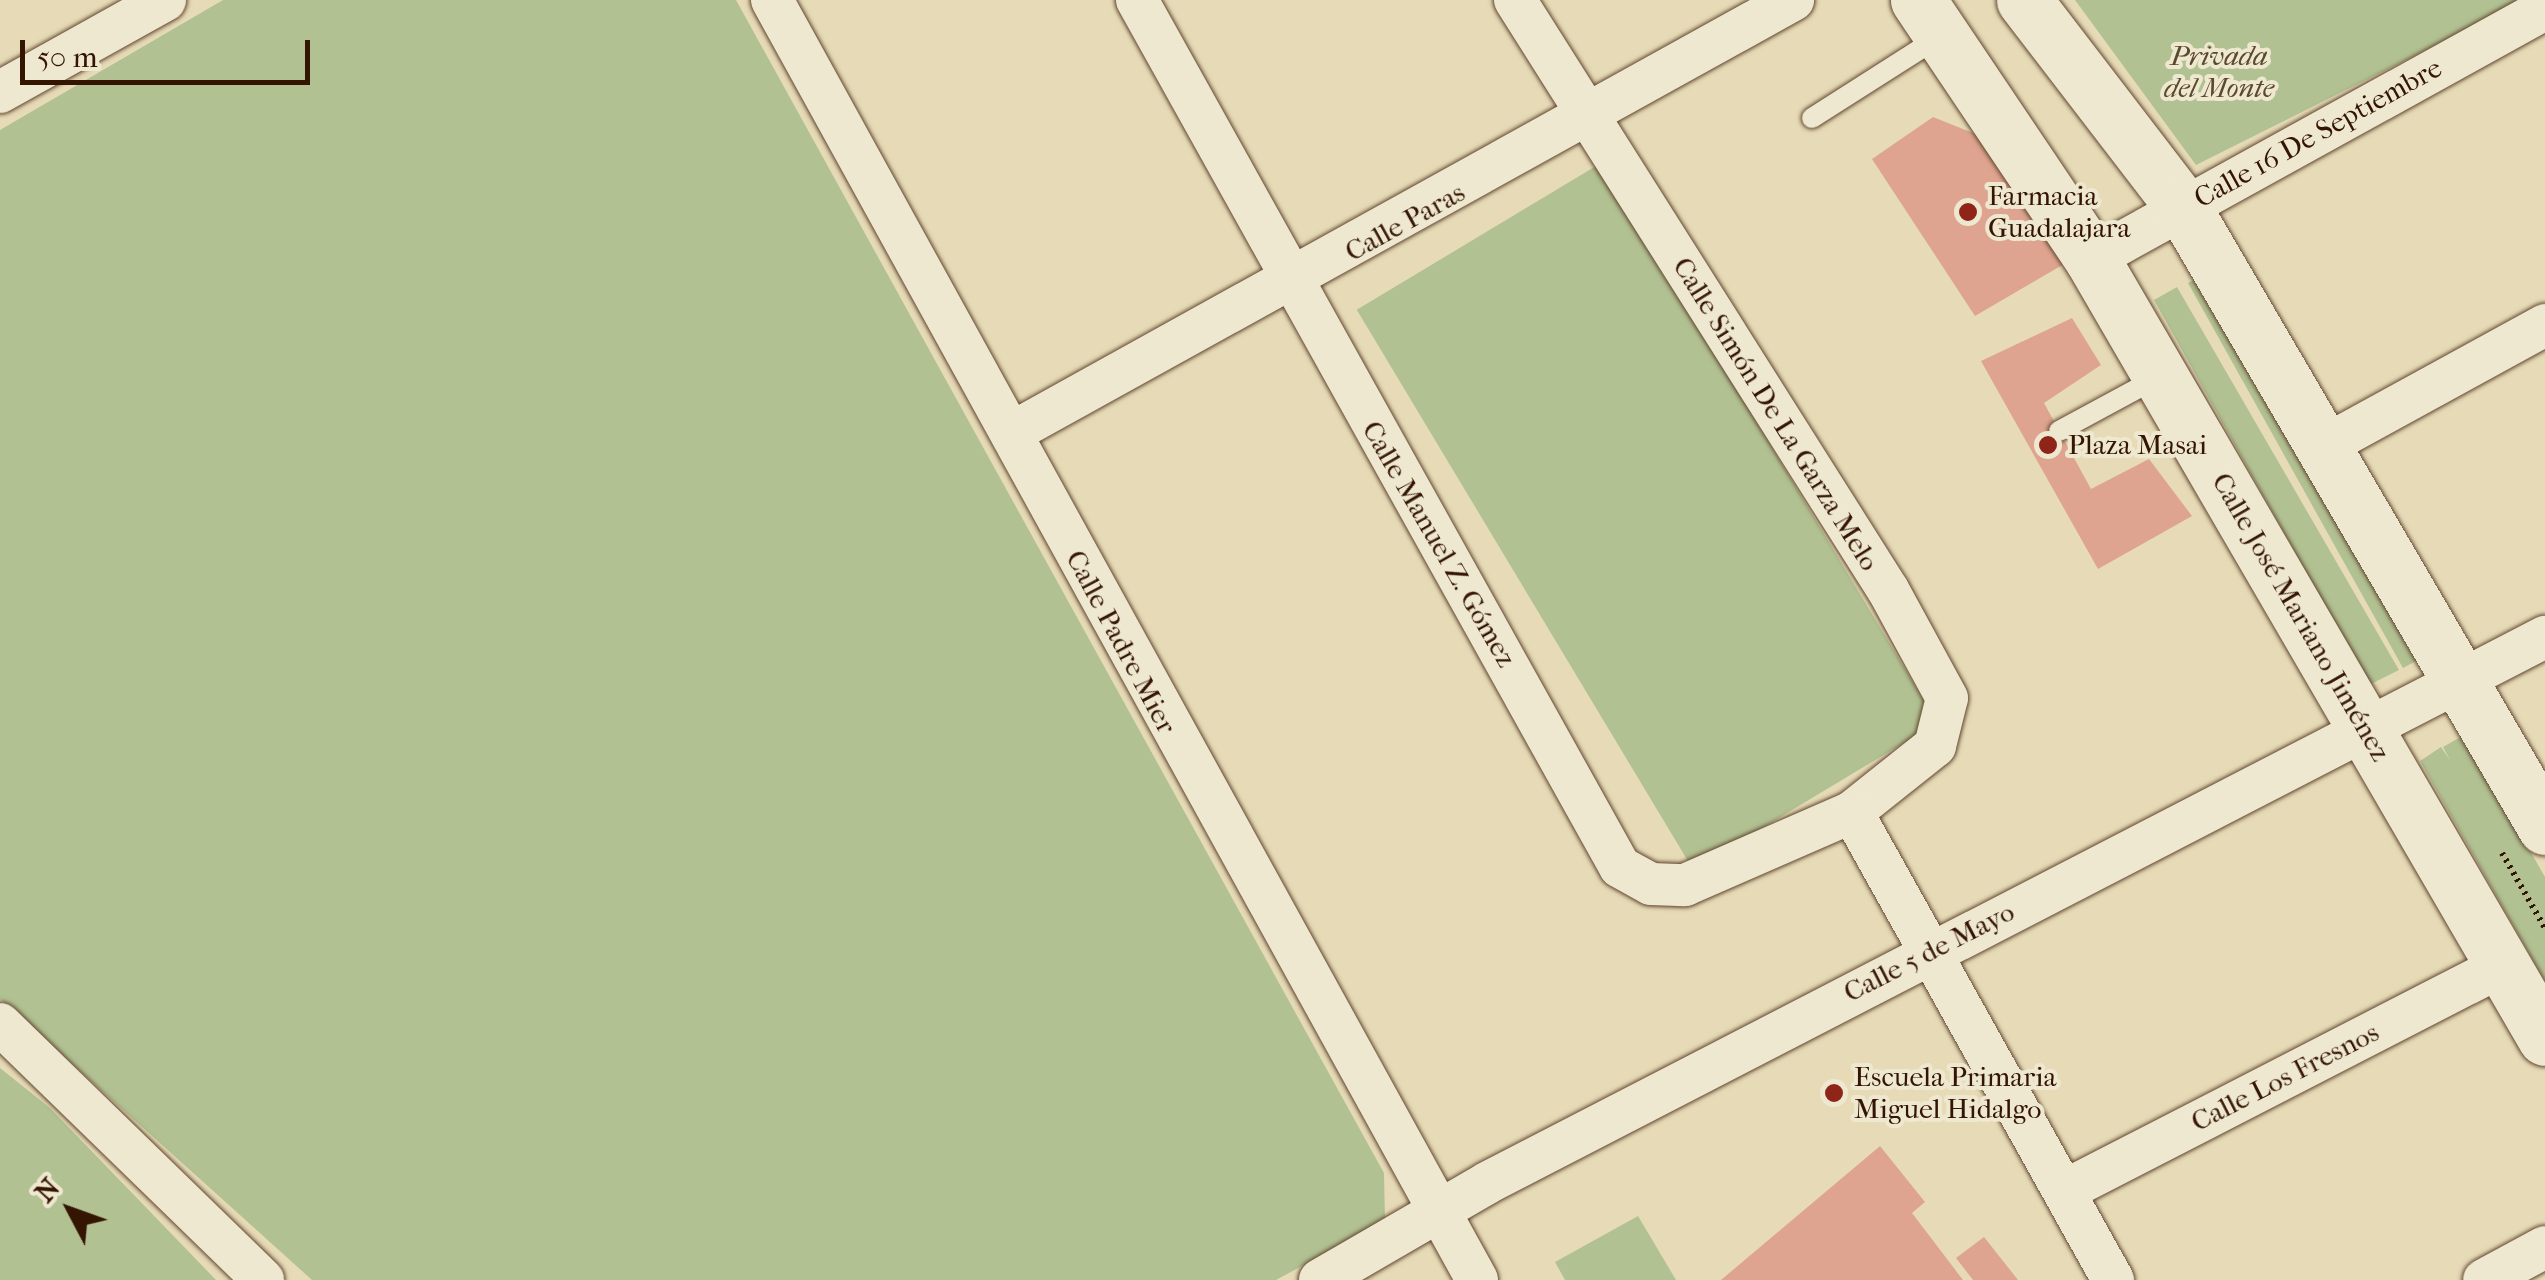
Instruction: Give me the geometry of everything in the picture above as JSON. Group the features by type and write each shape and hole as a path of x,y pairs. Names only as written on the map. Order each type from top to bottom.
{"street":[{"path":"0,92 165,0"},
{"name":"Calle Padre Mier","path":"772,0 1478,1280"},
{"name":"Calle Manuel Z. Gómez","path":"1137,0 1292,285 1620,867 1651,884 1686,885 1852,812"},
{"name":"Calle Simón De La Garza Melo","path":"1515,0 1888,590 1947,698 1935,746 1852,812"},
{"name":"Calle Paras","path":"1011,433 1292,285 1590,120 1793,0"},
{"path":"2024,0 2183,207 2326,445 2545,827"},
{"name":"Calle 16 De Septiembre","path":"2092,259 2545,9"},
{"name":"Calle José Mariano Jiménez","path":"1929,18 2092,259 2506,964 2545,1038"},
{"path":"2326,445 2545,325"},
{"name":"Calle 5 de Mayo","path":"1320,1280 1438,1210 1931,950 2370,731 2545,637"},
{"path":"1852,812 2112,1280"},
{"name":"Calle Los Fresnos","path":"2064,1191 2506,964"},
{"path":"0,1024 264,1280"},
{"path":"2484,1280 2545,1246"}],"lane":[{"path":"1812,118 1929,18"},
{"path":"2060,431 2159,377"}],"green space":[{"path":"223,0 736,0 1384,1173 1385,1221 1276,1280 312,1280 0,999 0,130"},
{"name":"Privada del Monte","path":"2075,0 2526,0 2196,165"},
{"path":"1601,163 1937,723 1693,870 1357,310"},
{"path":"2211,271 2433,652 2403,668 2188,283"},
{"path":"2177,287 2399,670 2369,685 2154,300"},
{"path":"2464,735 2545,877 2545,981 2420,761 2441,747 2450,760 2443,747"},
{"path":"0,1068 50,1108 216,1280 0,1280"},
{"path":"1638,1216 1676,1280 1565,1280 1555,1262"}],"building":[{"name":"Farmacia Guadalajara","path":"1933,117 1983,137 2064,264 1975,316 1872,159"},
{"name":"Plaza Masai","path":"2072,318 2101,365 2044,403 2091,489 2149,459 2192,516 2098,569 1981,361"},
{"name":"Escuela Primaria Miguel Hidalgo","path":"1880,1146 1925,1202 1912,1213 1963,1280 1721,1280"},
{"path":"1984,1237 2018,1280 1973,1280 1956,1258"}],"place":[{"name":"Farmacia Guadalajara","path":"1968,212"},
{"name":"Plaza Masai","path":"2048,445"},
{"name":"Escuela Primaria Miguel Hidalgo","path":"1834,1093"}]}
